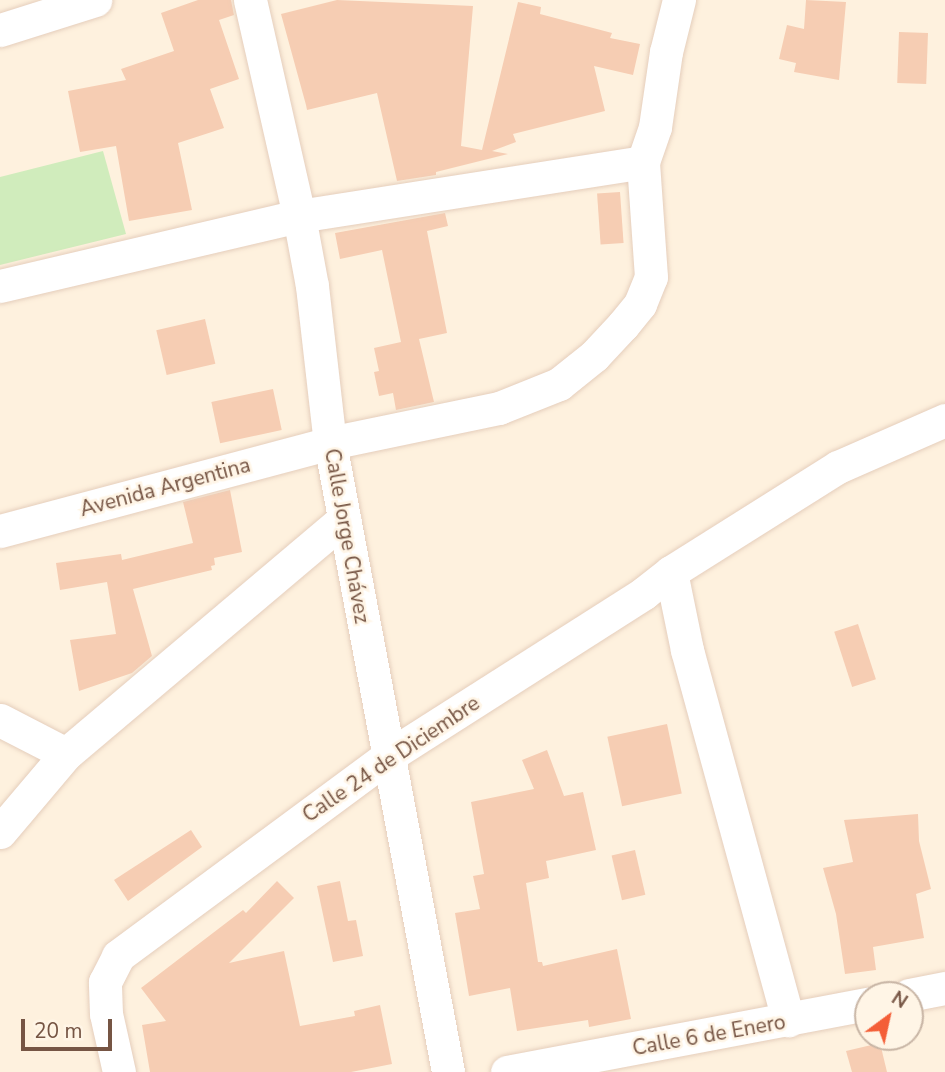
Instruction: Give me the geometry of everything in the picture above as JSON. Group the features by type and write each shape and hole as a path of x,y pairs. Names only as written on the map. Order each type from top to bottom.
{"street":[{"path":"0,30 94,0"},
{"name":"Calle Jorge Chávez","path":"250,0 299,216 312,286 330,443 448,1072"},
{"path":"0,286 299,216 643,162 655,127 666,52 679,0"},
{"name":"Avenida Argentina","path":"0,530 330,443 499,408 559,384 594,356 640,304 651,277 643,162"},
{"name":"Calle 24 de Diciembre","path":"118,1072 106,1014 105,982 118,956 387,757 645,593 671,572 838,467 945,420"},
{"path":"0,832 66,754 344,519"},
{"path":"671,572 687,650 788,1020"},
{"path":"0,720 66,754"},
{"path":"924,992 945,988"},
{"name":"Calle 6 de Enero","path":"508,1072 854,1007"}],"green space":[{"path":"103,151 126,234 0,265 0,177"}],"building":[{"path":"198,0 231,0 234,15 219,20 239,79 210,89 224,128 178,143 192,210 129,221 116,146 80,152 68,91 126,80 121,69 174,51 161,13"},
{"path":"337,0 473,6 461,146 482,150 518,2 541,7 540,14 612,33 610,38 640,44 633,75 594,66 605,111 513,134 516,142 492,151 508,154 436,172 436,175 397,181 377,93 307,110 281,14"},
{"path":"806,0 846,2 839,80 794,72 796,63 779,59 787,25 804,29"},
{"path":"899,32 928,33 926,84 897,83"},
{"path":"620,192 624,243 601,244 597,194"},
{"path":"445,213 448,226 427,231 447,333 419,339 434,402 396,410 393,393 379,396 374,372 379,371 374,348 401,342 382,250 340,259 335,233"},
{"path":"205,319 215,364 167,375 156,330"},
{"path":"273,389 282,430 220,443 211,402"},
{"path":"230,490 242,552 214,558 215,565 211,566 212,570 133,589 152,656 132,673 79,691 70,640 116,634 107,582 60,590 56,563 121,554 122,560 193,543 183,502"},
{"path":"858,624 876,679 852,687 834,632"},
{"path":"667,724 682,793 622,806 607,737"},
{"path":"547,750 564,796 583,792 596,850 546,861 549,878 526,883 538,962 542,962 543,966 617,949 631,1019 589,1027 588,1020 517,1031 510,988 469,996 455,913 480,909 473,876 484,874 471,802 534,789 522,760"},
{"path":"918,814 919,841 931,889 916,894 924,938 873,947 876,970 845,974 836,914 823,868 853,862 844,820"},
{"path":"191,830 202,847 128,901 114,880"},
{"path":"635,850 645,895 622,900 612,855"},
{"path":"277,881 294,898 229,963 284,951 300,1026 355,1016 354,1011 380,1005 392,1064 351,1072 150,1072 142,1025 166,1021 141,988 243,910 246,913"},
{"path":"340,881 348,921 356,920 363,956 333,962 317,886"},
{"path":"846,1051 882,1051 887,1072 852,1072"}]}
